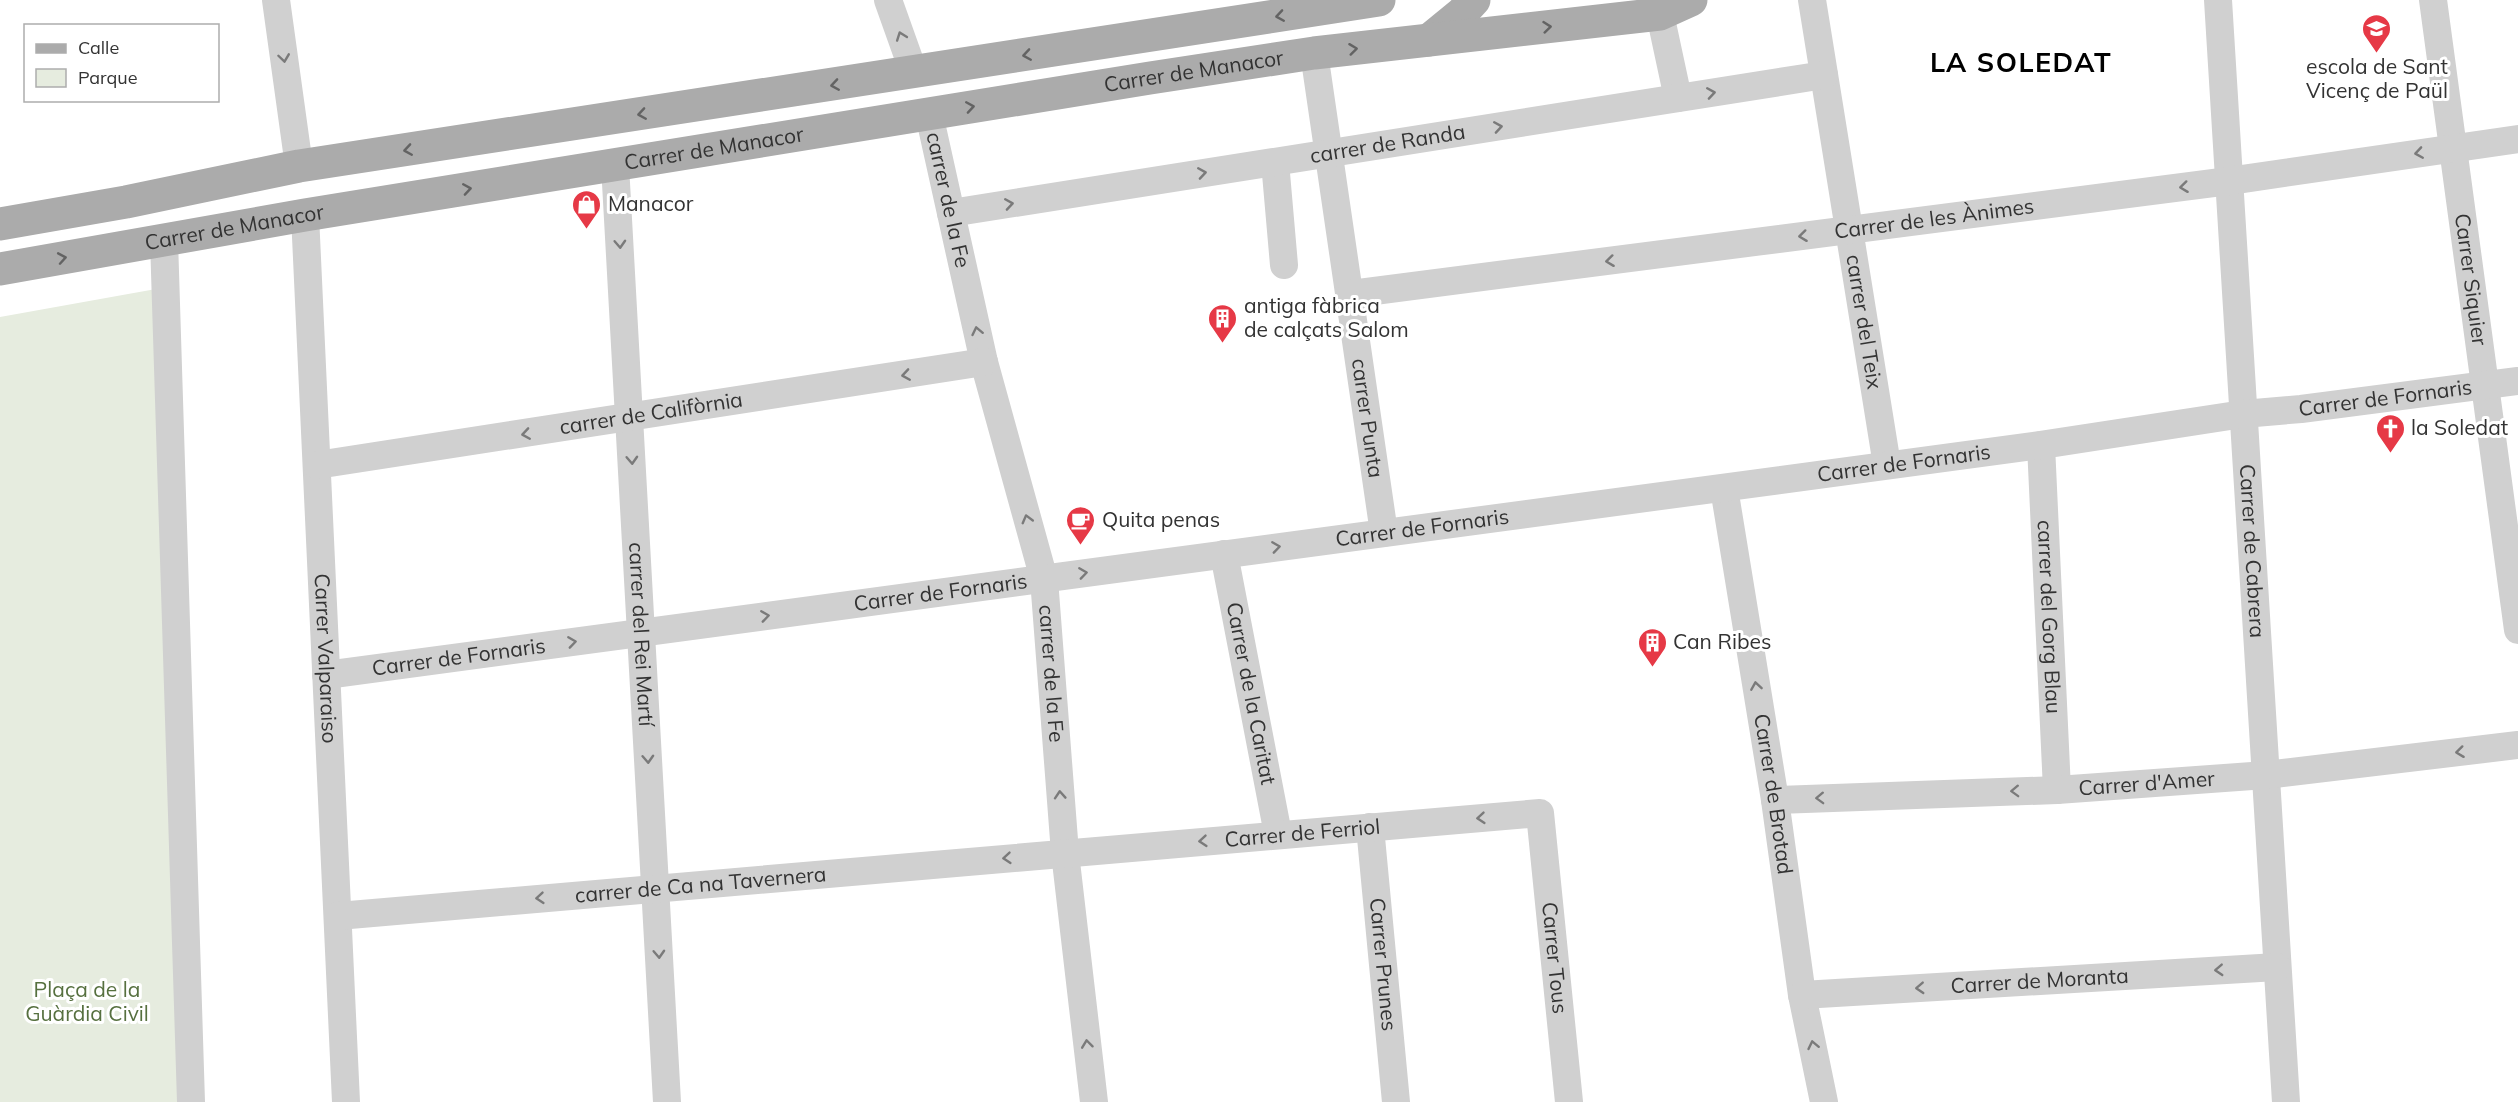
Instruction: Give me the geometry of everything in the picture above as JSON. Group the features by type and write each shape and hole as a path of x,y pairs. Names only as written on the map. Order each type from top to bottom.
{"main road":[{"name":"Carrer de Manacor","path":"0,224 126,202 299,166 1379,0"},
{"name":"Carrer de Manacor","path":"0,269 305,214 929,114 1314,53 1429,40 1691,0"},
{"path":"1429,40 1465,4"},
{"path":"305,214 360,186 430,176 480,139"}],"street":[{"path":"276,0 299,166"},
{"path":"888,0 914,73"},
{"name":"carrer del Teix","path":"1812,0 1887,465"},
{"name":"Carrer de Cabrera","path":"2218,0 2286,1102"},
{"name":"Carrer Siquier","path":"2433,0 2518,630"},
{"path":"1657,7 1678,98"},
{"name":"carrer Punta","path":"1314,53 1351,294 1384,533"},
{"name":"carrer de Randa","path":"951,213 1824,75"},
{"name":"carrer de la Fe","path":"929,114 984,362 1044,579 1065,853 1094,1102"},
{"name":"Carrer de les Ànimes","path":"1351,294 2229,181 2518,139"},
{"path":"1275,162 1284,265"},
{"name":"carrer del Rei Martí","path":"615,165 667,1102"},
{"name":"Carrer Valparaiso","path":"305,214 346,1102"},
{"path":"164,240 191,1102"},
{"name":"carrer de Califòrnia","path":"317,465 629,419 984,362"},
{"name":"Carrer de Fornaris","path":"326,675 2041,445 2243,414 2301,409 2518,381"},
{"name":"carrer del Gorg Blau","path":"2041,445 2057,790"},
{"name":"Carrer de Brotad","path":"1724,488 1775,800 1802,995 1824,1102"},
{"name":"Carrer de la Caritat","path":"1224,555 1278,834"},
{"name":"Carrer d'Amer","path":"1775,800 2057,790 2266,775 2518,745"},
{"name":"Carrer de Ferriol","path":"1065,853 1540,813"},
{"name":"Carrer Tous","path":"1540,813 1569,1102"},
{"name":"Carrer Prunes","path":"1370,828 1396,1102"},
{"name":"carrer de Ca na Tavernera","path":"338,916 1065,853"},
{"name":"Carrer de Moranta","path":"1802,995 2277,967"}],"green space":[{"name":"Plaça de la Guàrdia Civil","path":"156,289 178,1102 0,1102 0,317"}],"place":[{"name":"escola de Sant Vicenç de Paül","path":"2377,54"},
{"name":"Manacor","path":"587,230"},
{"name":"antiga fàbrica de calçats Salom","path":"1223,344"},
{"name":"la Soledat","path":"2390,454"},
{"name":"Quita penas","path":"1081,546"},
{"name":"Can Ribes","path":"1652,668"}],"district":[{"name":"LA SOLEDAT","path":"2021,63"}]}
